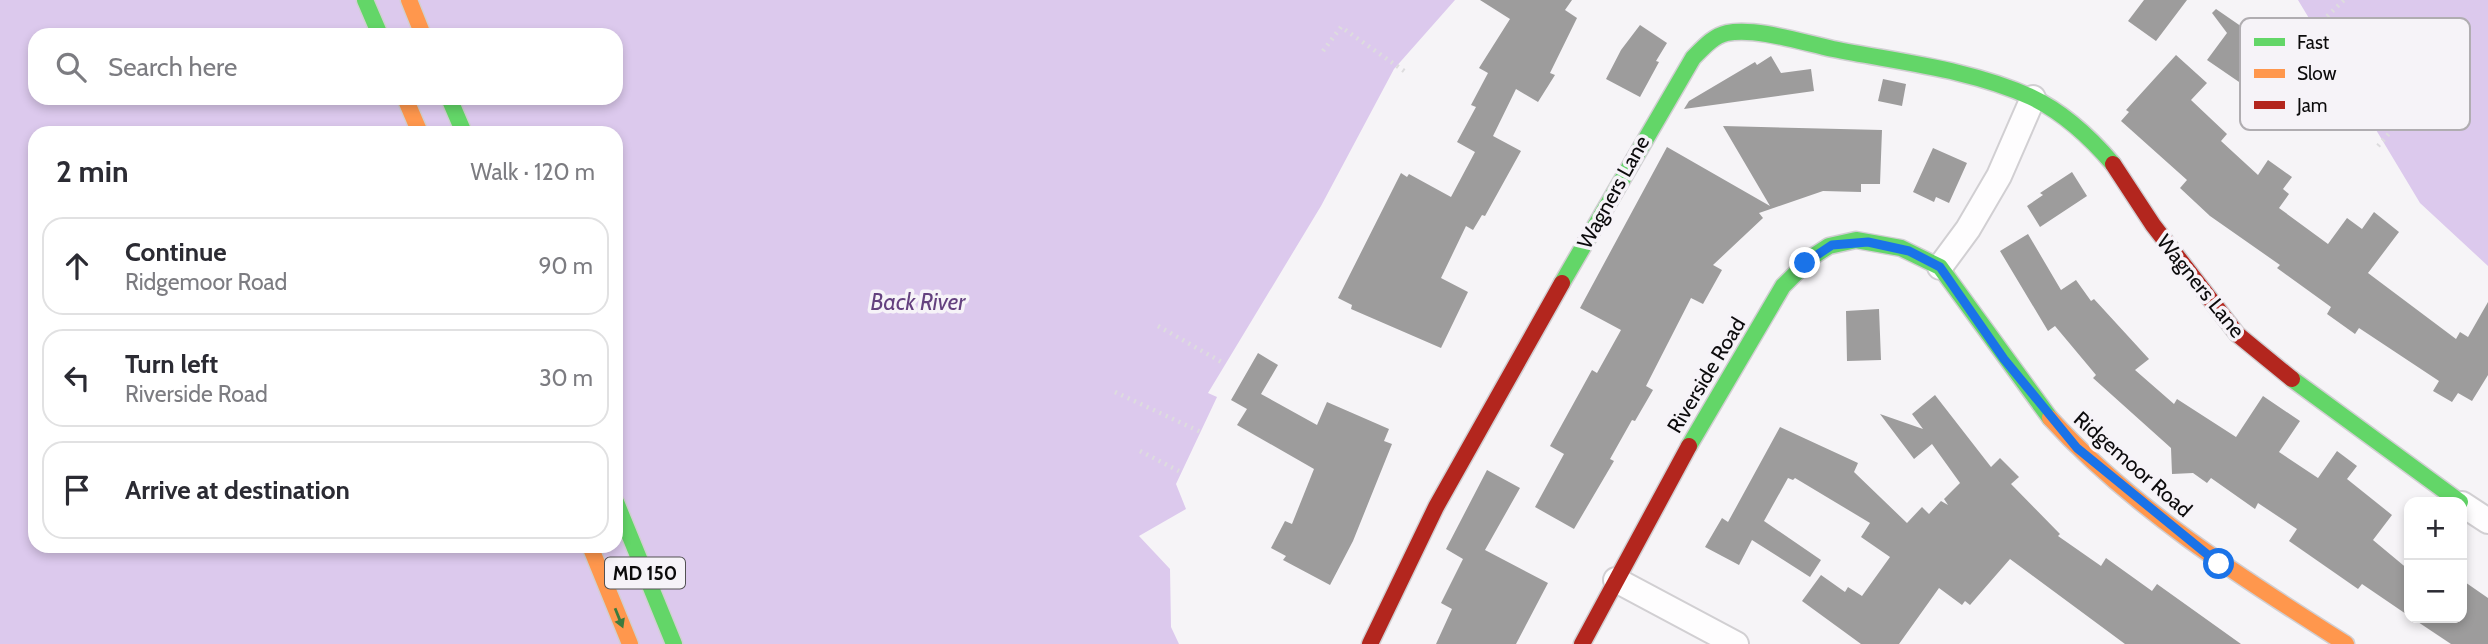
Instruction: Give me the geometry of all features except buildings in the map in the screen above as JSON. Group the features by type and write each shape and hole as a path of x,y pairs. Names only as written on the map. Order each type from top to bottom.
{"street":[{"path":"365,0 377,28"},
{"path":"409,0 420,28"},
{"name":"Wagners Lane","path":"1370,644 1436,507 1627,169 1693,58 1710,41 1727,33 1766,35 1974,77 2033,98 2094,141 2237,334 2275,367 2453,497"},
{"path":"1940,267 1968,229 1999,176 2033,98"},
{"path":"408,105 417,126"},
{"path":"452,105 461,126"},
{"name":"Riverside Road","path":"1582,644 1690,441 1783,287 1805,263 1832,245 1868,242 1909,251 1940,267"},
{"name":"Ridgemoor Road","path":"1940,267 2004,359 2077,448 2219,564 2346,644"},
{"name":"Wagners Lane","path":"2467,507 2488,521"},
{"name":"MD 150","path":"623,519 674,644"},
{"name":"MD 150","path":"593,553 630,644"},
{"path":"1616,580 1736,644"}],"path":[{"path":"2325,18 2344,0"},
{"path":"1323,51 1341,27 1407,73"},
{"path":"2378,146 2392,130"},
{"path":"1158,326 1226,364"},
{"path":"1115,392 1203,433"},
{"path":"1140,451 1179,471"}],"water":[{"name":"Back River","path":"0,0 1455,0 1394,69 1321,206 1208,393 1217,397 1176,484 1186,509 1139,536 1170,569 1171,627 1179,644 0,644"},
{"path":"2298,0 2488,0 2488,266 2420,203 2376,130 2470,130 2470,18 2309,18"}],"traffic: fast":[{"path":"365,0 377,28"},
{"path":"1562,283 1693,58 1704,46 1727,33 1752,32 1780,36 1959,73 2008,87 2043,103 2065,118 2113,164"},
{"path":"452,105 461,126"},
{"path":"1689,446 1783,286 1812,257 1829,246 1856,240 1901,248 1940,267 2050,418"},
{"path":"2292,379 2453,497"},
{"path":"623,519 674,644"}],"traffic: slow":[{"path":"409,0 420,28"},
{"path":"408,105 417,126"},
{"path":"2050,418 2117,483 2153,513 2229,568 2346,644"},
{"path":"593,553 630,644"}],"traffic: jam":[{"path":"2113,164 2153,225 2237,334 2292,379"},
{"path":"1370,644 1436,507 1562,283"},
{"path":"1582,644 1689,446"}],"route":[{"path":"1805,263 1832,245 1868,242 1909,251 1940,267 2004,359 2046,414 2077,448 2219,564"}]}
